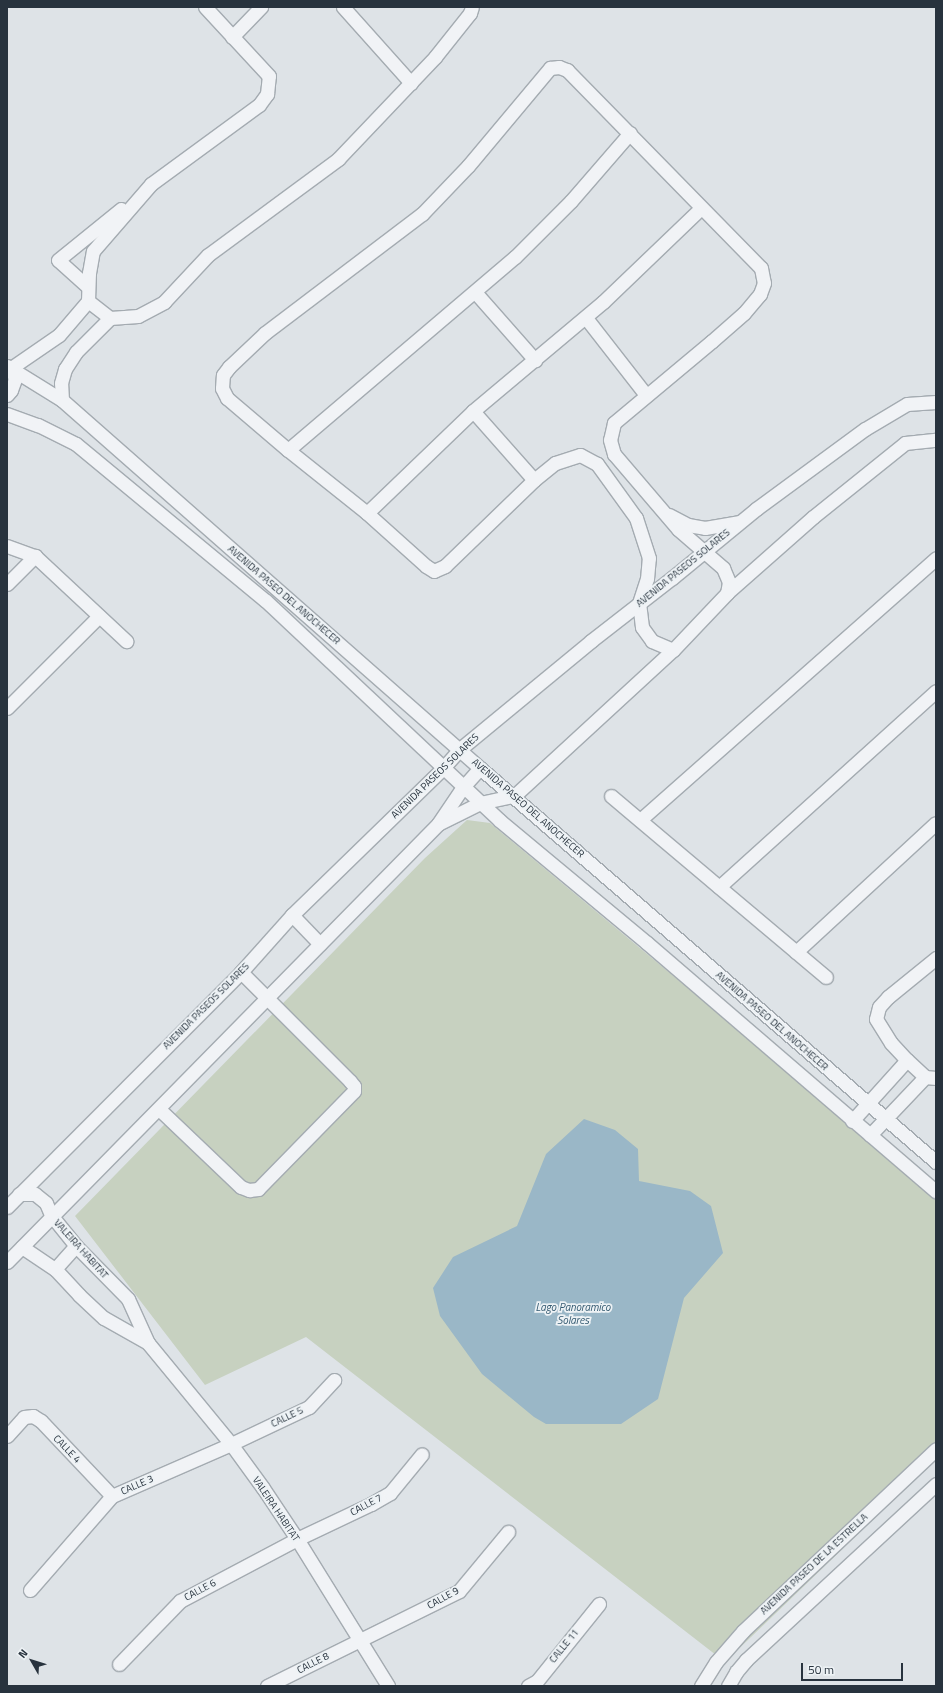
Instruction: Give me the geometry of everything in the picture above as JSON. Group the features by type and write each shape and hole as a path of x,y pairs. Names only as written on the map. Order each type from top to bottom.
{"street":[{"path":"88,287 58,260 151,184 259,105 267,94 269,76 205,7"},
{"path":"232,37 261,7"},
{"path":"343,7 411,83"},
{"path":"62,400 61,383 65,369 76,352 110,318 138,316 164,302 208,255 338,159 434,57 470,13 472,7"},
{"path":"673,650 652,641 642,627 639,604 647,579 649,558 636,518 597,464 580,454 555,463 534,480 445,566 434,571 426,566 367,514 227,398 222,388 223,375 229,367 265,333 422,214 468,166 544,73 550,68 559,67 567,70 761,268 764,283 760,294 744,313 614,423 610,440 614,454 678,529 723,568 729,582 727,593"},
{"path":"288,450 515,257 571,201 630,133"},
{"path":"7,395 11,390 15,379 9,367 59,335 88,301 88,287 93,251 151,184"},
{"path":"367,514 474,411 586,318 701,208"},
{"path":"475,292 535,360"},
{"path":"88,301 110,318"},
{"path":"586,318 646,395"},
{"name":"AVENIDA PASEO DEL ANOCHECER","path":"9,367 62,400 480,768 936,1162"},
{"name":"AVENIDA PASEOS SOLARES","path":"7,1207 241,972 292,915 443,768 460,749 591,641 740,522 865,429 907,404 936,402"},
{"path":"474,411 534,480"},
{"name":"AVENIDA PASEO DEL ANOCHECER","path":"7,414 38,425 76,444 266,601 499,820 647,943 936,1192"},
{"path":"438,824 480,803 514,796 673,650 727,593 813,517 905,443 936,440"},
{"path":"663,511 688,525 705,528 740,522"},
{"path":"7,546 35,556 126,641"},
{"path":"7,584 35,556"},
{"path":"640,820 936,558"},
{"path":"7,708 99,616"},
{"path":"719,886 936,691"},
{"path":"7,1262 51,1215 159,1109 438,824 463,787 480,768"},
{"path":"611,796 826,977"},
{"path":"796,952 936,823"},
{"path":"292,915 320,944"},
{"path":"870,1135 931,1077 907,1060 891,1043 876,1019 879,1007 888,997 934,964"},
{"path":"159,1109 241,1187 249,1190 258,1189 354,1091 354,1086 350,1081 241,972"},
{"path":"852,1121 866,1103 907,1060"},
{"name":"VALEIRA HABITAT","path":"19,1194 35,1194 46,1203 51,1215 76,1246 128,1299 148,1343 231,1444 297,1539 388,1686"},
{"path":"55,1270 76,1246"},
{"name":"VALEIRA HABITAT","path":"22,1247 55,1270 78,1295 104,1318 148,1343"},
{"name":"CALLE 5","path":"231,1444 309,1407 334,1380"},
{"name":"CALLE 4","path":"7,1436 24,1417 33,1416 41,1421 112,1496"},
{"name":"CALLE 3","path":"30,1590 112,1496 231,1444"},
{"name":"AVENIDA PASEO DE LA ESTRELLA","path":"701,1686 716,1662 743,1631 936,1449"},
{"name":"CALLE 7","path":"297,1539 371,1504 390,1492 422,1454"},
{"path":"728,1686 736,1672 746,1660 936,1484"},
{"name":"CALLE 9","path":"359,1640 459,1591 508,1532"},
{"name":"CALLE 6","path":"119,1664 180,1601 297,1539"},
{"name":"CALLE 11","path":"528,1686 537,1681 599,1604"},
{"name":"CALLE 8","path":"267,1686 359,1640"}],"green space":[{"path":"467,820 490,823 936,1195 936,1459 725,1662 306,1337 205,1385 75,1216 425,858"}],"water":[{"name":"Lago Panoramico Solares","path":"584,1119 615,1130 638,1149 639,1181 690,1191 711,1206 723,1253 684,1298 658,1399 621,1424 546,1424 534,1417 482,1374 440,1316 433,1288 453,1257 517,1226 546,1154"}]}
